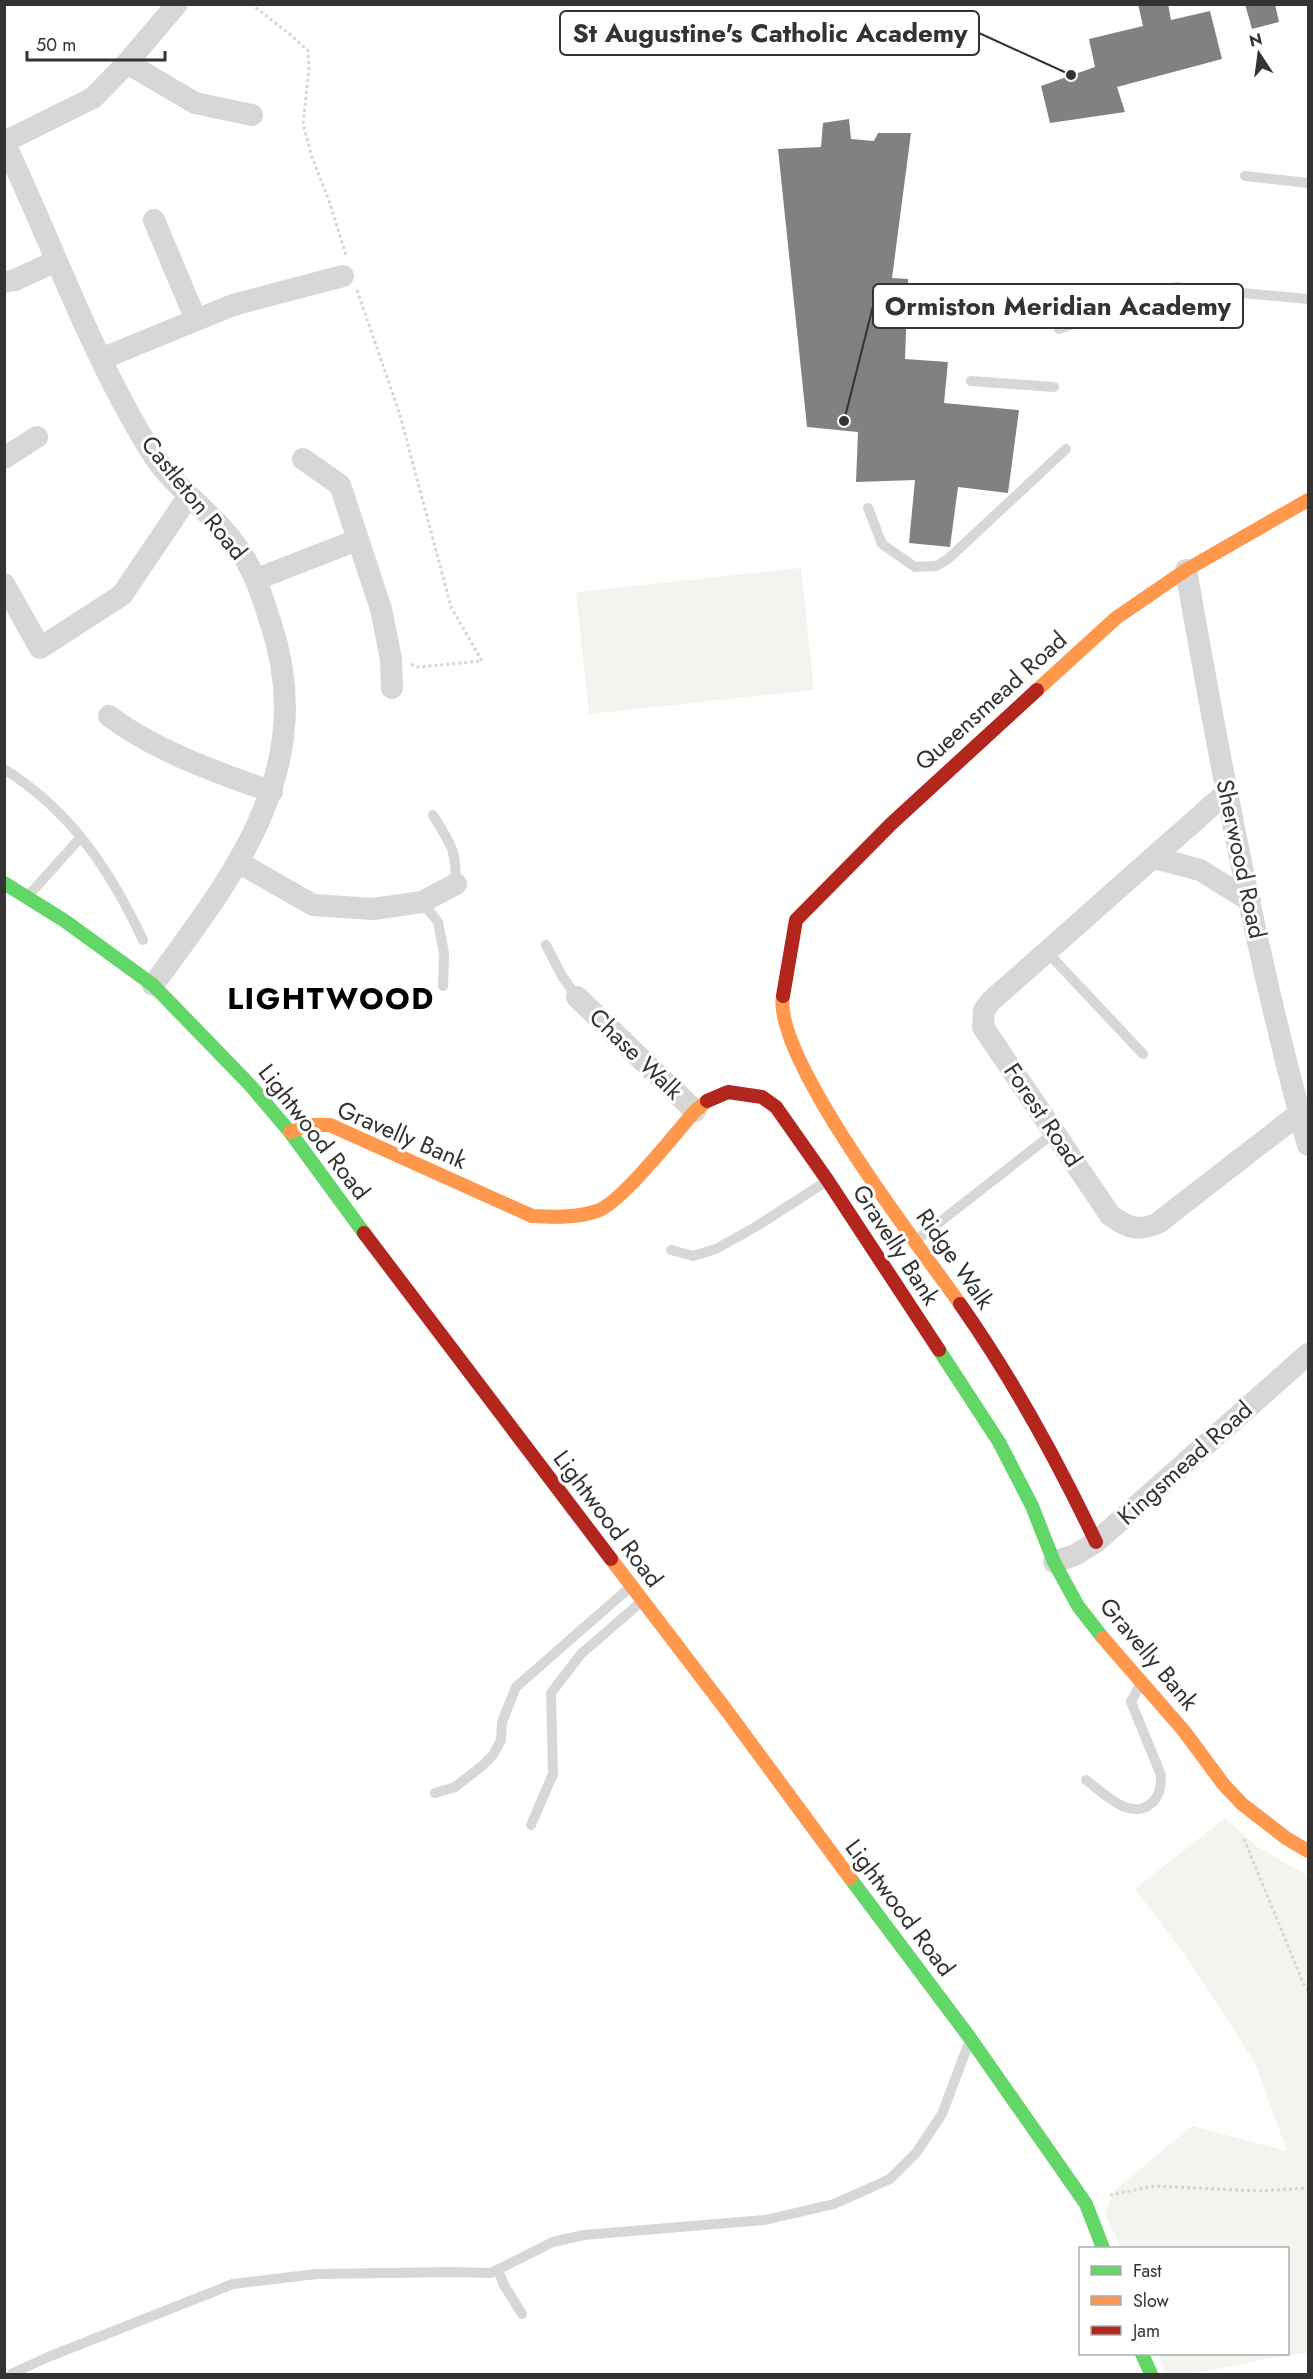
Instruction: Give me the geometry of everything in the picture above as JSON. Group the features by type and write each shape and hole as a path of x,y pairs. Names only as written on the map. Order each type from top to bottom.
{"street":[{"path":"4,142 93,98 128,63 177,4"},
{"path":"128,63 195,103 252,115"},
{"name":"Castleton Road","path":"4,142 101,359 150,452 188,497 214,519 240,551 257,579 277,643 285,689 285,728 280,762 272,792 238,862 201,920 153,985"},
{"path":"154,220 196,320"},
{"path":"4,282 15,280 56,261"},
{"path":"101,359 233,305 340,272"},
{"path":"4,458 37,437"},
{"path":"303,459 340,485 381,609 391,659 392,688"},
{"path":"4,584 40,648 122,595 188,497"},
{"name":"Queensmead Road","path":"782,1001 796,920 891,824 1116,618 1186,570 1308,500"},
{"path":"257,579 357,540"},
{"name":"Sherwood Road","path":"1186,570 1226,794 1308,1145"},
{"path":"118,730 216,772 272,792"},
{"name":"Forest Road","path":"1226,794 991,1001 984,1010 983,1027 1110,1215 1124,1225 1145,1229 1158,1223 1300,1113"},
{"path":"1155,858 1200,870 1250,901"},
{"path":"238,862 313,905 373,909 422,902 456,884"},
{"name":"Lightwood Road","path":"4,883 108,950 153,985 250,1084 290,1132 404,1288 641,1602 727,1711 970,2038 1086,2204 1103,2247"},
{"name":"Chase Walk","path":"577,997 695,1111"},
{"name":"Ridge Walk","path":"782,1001 788,1035 816,1094 861,1163 993,1351 1079,1506 1096,1542"},
{"name":"Gravelly Bank","path":"290,1132 300,1126 330,1125 532,1216 568,1217 599,1211 620,1196 695,1111 711,1098 728,1092 762,1097 776,1107 828,1180 999,1442 1032,1506 1054,1562 1078,1606 1110,1647 1184,1731 1224,1785 1242,1804 1286,1838 1308,1851"},
{"name":"Kingsmead Road","path":"1054,1562 1075,1555 1096,1542 1308,1353"},
{"path":"1142,2355 1150,2374"}],"lane":[{"path":"1245,176 1308,183"},
{"path":"1059,329 1177,287 1308,299"},
{"path":"971,381 1054,387"},
{"path":"868,508 882,544 915,567 936,566 948,559 1066,449"},
{"path":"4,769 30,785 52,804 81,837 125,901 142,940"},
{"path":"433,815 453,848 456,862 456,884"},
{"path":"28,897 81,837"},
{"path":"422,902 438,921 444,953 443,986"},
{"path":"546,945 562,976 577,997"},
{"path":"1047,952 1143,1054"},
{"path":"915,1241 1055,1132"},
{"path":"672,1250 693,1256 716,1249 750,1231 828,1180"},
{"path":"435,1793 455,1787 493,1755 501,1740 502,1722 516,1687 631,1587"},
{"path":"531,1825 553,1774 551,1693 581,1654 641,1602"},
{"path":"1086,1780 1132,1810 1145,1808 1155,1800 1161,1788 1161,1775 1131,1702 1141,1682"},
{"path":"10,2374 233,2284 316,2274 491,2273 553,2242 584,2235 765,2220 834,2204 890,2179 916,2152 942,2114 970,2038"},
{"path":"498,2270 522,2314"}],"path":[{"path":"250,4 308,51 309,69 303,124 312,157 329,201 340,272 400,415 451,608 482,661 418,666 391,659"},
{"path":"1242,1833 1308,1990"},
{"path":"1086,2204 1103,2197 1155,2186 1259,2191 1308,2188"}],"shaded area":[{"path":"801,568 814,690 589,714 576,592"},
{"path":"1225,1818 1256,1846 1308,1876 1308,2353 1202,2371 1166,2374 1158,2355 1289,2355 1289,2247 1120,2247 1105,2213 1115,2190 1192,2126 1287,2151 1254,2061 1185,1955 1135,1889"}],"building":[{"path":"1138,4 1168,4 1171,20 1210,11 1222,59 1117,87 1125,112 1050,123 1041,86 1095,67 1089,39 1143,26"},
{"path":"1245,4 1275,4 1279,22 1252,29"},
{"path":"849,119 851,139 874,141 878,133 911,133 892,278 908,279 905,359 948,362 944,403 1019,410 1008,493 958,487 950,547 909,543 915,480 856,482 858,432 807,427 778,149 821,147 823,123"}],"traffic: fast":[{"path":"4,883 65,921 153,985 250,1085 290,1132 364,1233"},
{"path":"939,1350 999,1442 1032,1506 1054,1562 1078,1606 1103,1638"},
{"path":"850,1878 970,2038 1086,2204 1103,2247"},
{"path":"1142,2355 1151,2374"}],"traffic: slow":[{"path":"1037,690 1116,618 1186,570 1308,500"},
{"path":"783,996 786,1024 800,1062 824,1105 852,1152 960,1304"},
{"path":"290,1132 309,1125 330,1125 532,1216 573,1216 597,1211 620,1195 695,1111 707,1101"},
{"path":"611,1559 850,1878"},
{"path":"1103,1638 1184,1731 1224,1785 1242,1804 1286,1838 1308,1851"}],"traffic: jam":[{"path":"783,996 796,920 891,824 1037,690"},
{"path":"707,1101 728,1092 762,1097 776,1107 828,1181 939,1350"},
{"path":"364,1233 611,1559"},
{"path":"960,1304 998,1361 1033,1420 1096,1542"}],"place":[{"name":"St Augustine's Catholic Academy","path":"1071,75"},
{"name":"Ormiston Meridian Academy","path":"844,421"}],"district":[{"name":"LIGHTWOOD","path":"331,999"}]}
